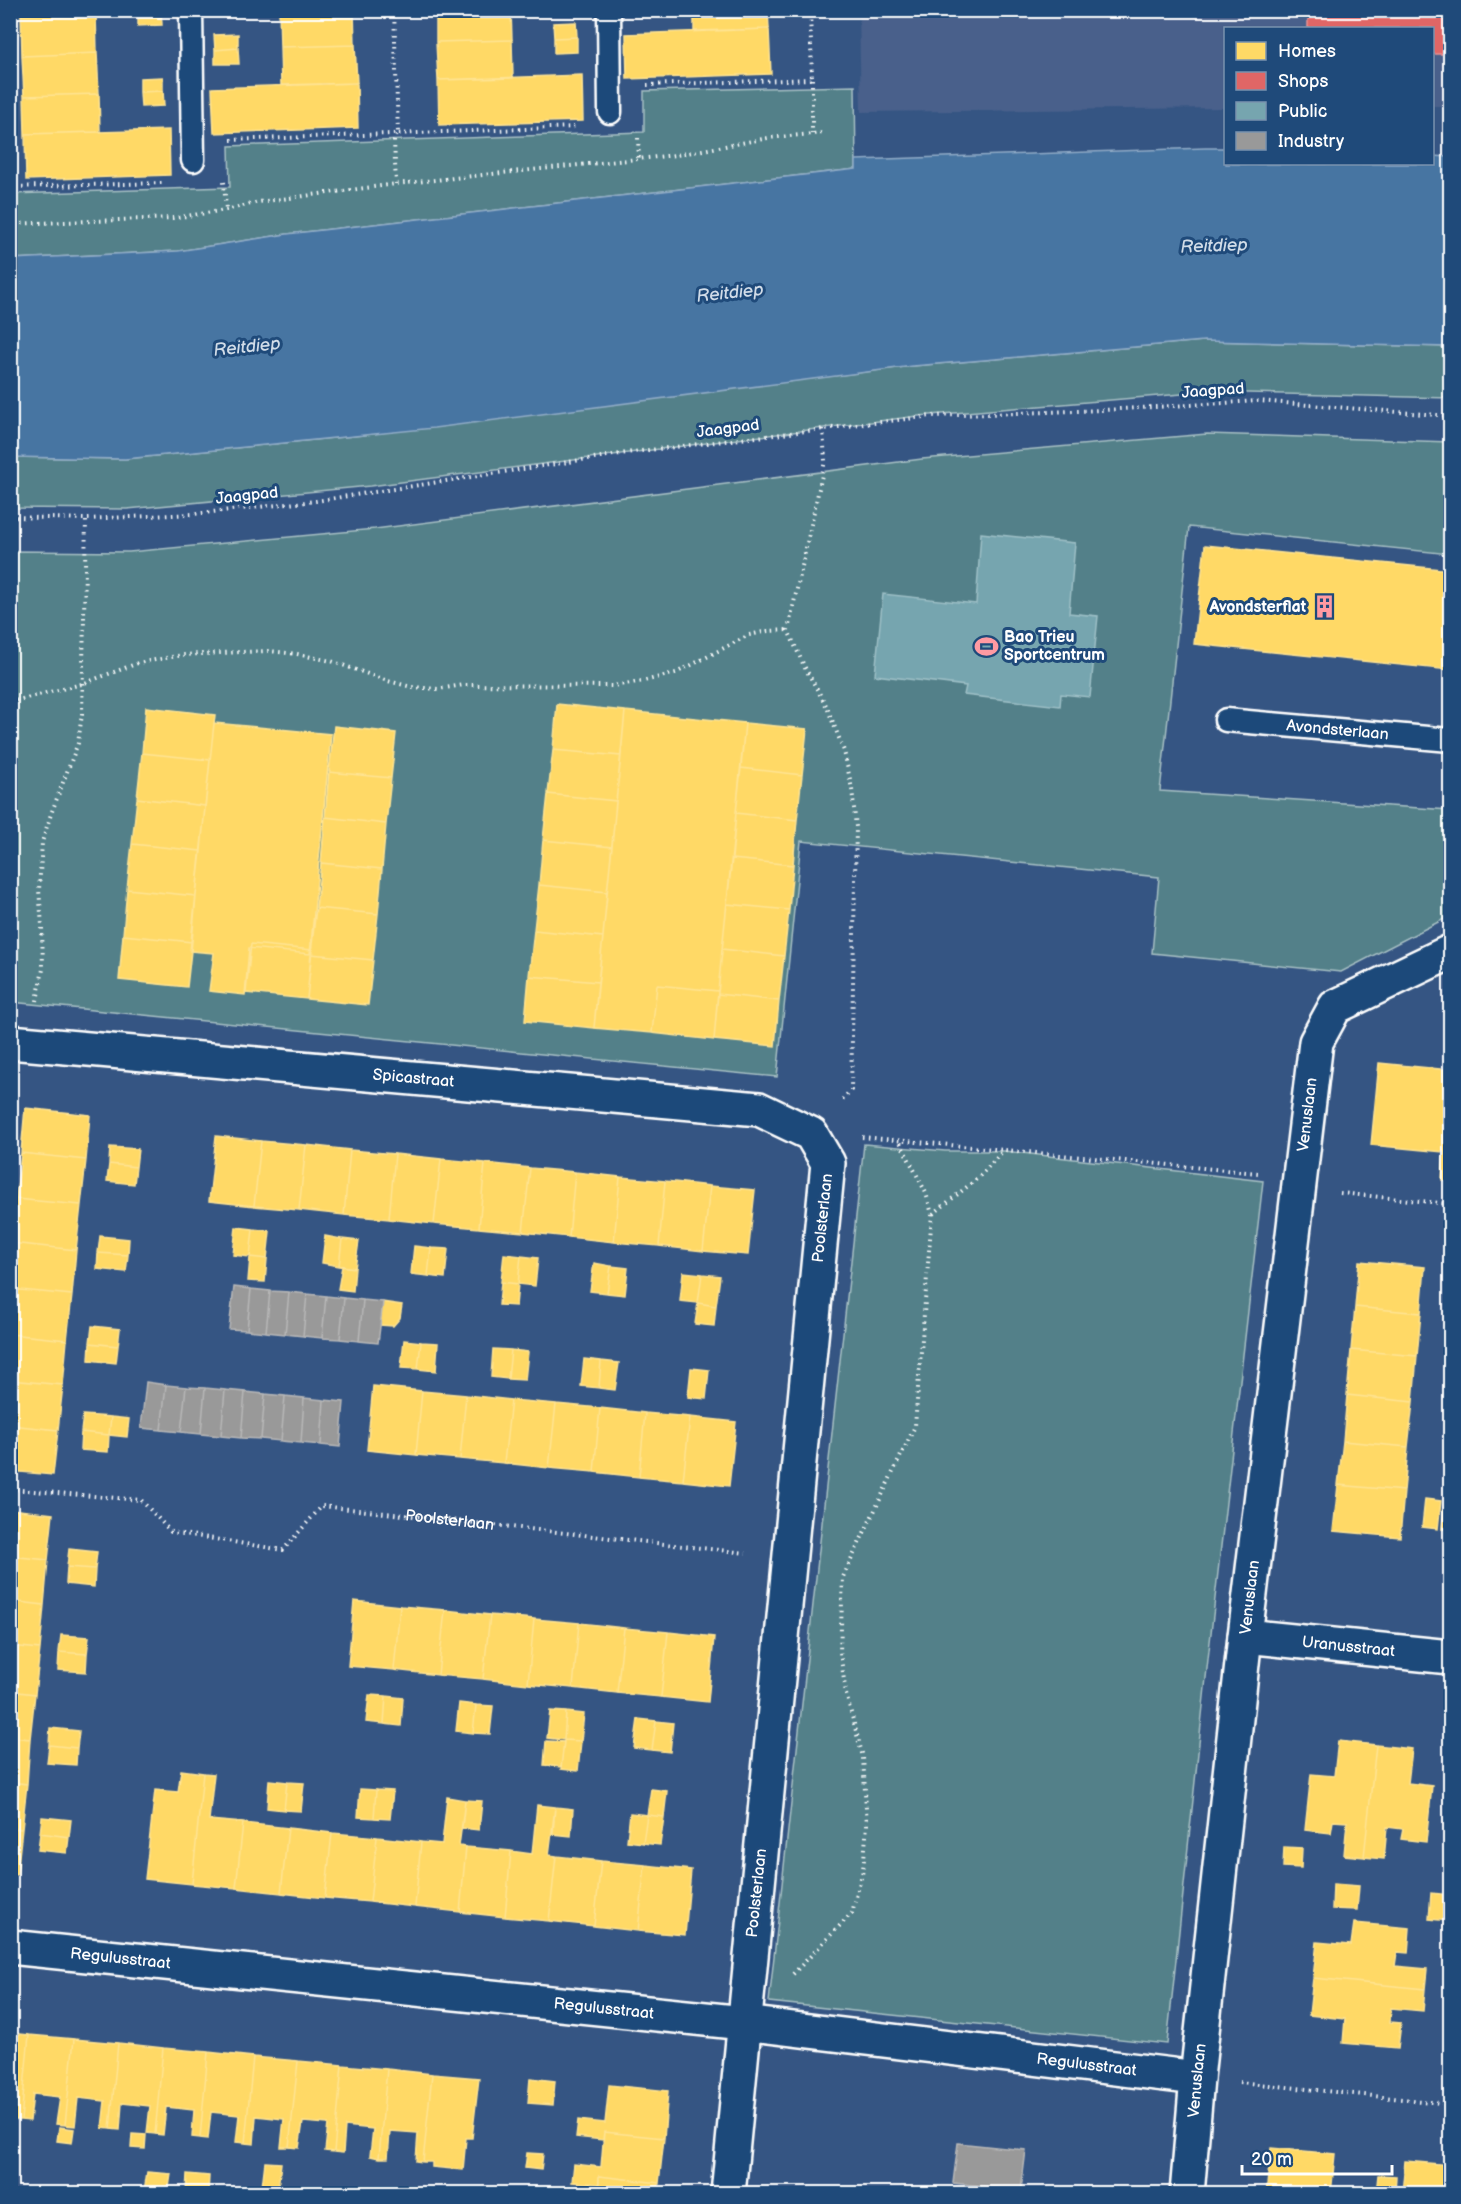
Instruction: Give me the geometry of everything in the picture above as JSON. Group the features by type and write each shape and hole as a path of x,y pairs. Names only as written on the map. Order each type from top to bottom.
{"street":[{"name":"Venuslaan","path":"1188,2193 1197,2078 1245,1636 1316,1042 1335,1007 1450,952"},
{"name":"Spicastraat","path":"20,1043 759,1109 811,1134"},
{"name":"Poolsterlaan","path":"728,2193 828,1163 811,1134"},
{"name":"Uranusstraat","path":"1245,1636 1450,1657"},
{"name":"Regulusstraat","path":"10,1947 744,2024 1197,2078"}],"lane":[{"path":"191,10 193,160"},
{"path":"609,10 610,112"},
{"name":"Avondsterlaan","path":"1226,720 1450,740"}],"path":[{"path":"394,10 398,133 394,141 396,184"},
{"path":"810,10 812,134"},
{"path":"637,86 812,79"},
{"path":"223,140 586,126"},
{"path":"10,224 173,218 226,210 259,202 396,184 675,155 768,138 824,133"},
{"path":"638,136 639,159"},
{"path":"214,181 224,181 226,210"},
{"path":"10,187 170,182"},
{"name":"Jaagpad","path":"10,517 86,519 193,514 316,501 633,453 931,416 1104,410 1258,400 1450,416"},
{"path":"811,1134 851,1089 856,827 852,789 844,751 827,707 804,666 788,630 825,461 823,429"},
{"path":"20,1043 43,969 39,890 42,842 78,743 82,714 86,519"},
{"path":"10,702 82,684 138,663 172,657 269,651 331,661 412,687 612,686 676,673 749,635 788,630"},
{"path":"811,1134 1262,1173 1298,1189 1450,1204"},
{"path":"791,1977 852,1913 863,1870 867,1825 863,1757 846,1694 840,1652 843,1577 915,1426 933,1214 926,1192 899,1140"},
{"path":"933,1214 978,1178 1004,1151"},
{"name":"Poolsterlaan","path":"10,1489 141,1500 171,1532 283,1550 322,1506 789,1557"},
{"path":"1197,2078 1450,2104"}],"shaded area":[{"path":"859,11 1450,11 1450,106 1434,106 1434,27 1224,27 1224,108 861,112"}],"green space":[{"path":"855,86 856,169 287,234 178,251 11,259 10,194 230,187 229,146 644,132 644,91"},
{"path":"1204,341 1450,347 1450,398 1206,392 918,416 370,486 127,509 11,508 11,457 125,459 364,435 913,366"},
{"path":"1207,434 1450,442 1450,554 1189,527 1160,791 1450,810 1450,916 1341,972 1152,953 1159,877 801,841 777,1077 11,1002 11,551 129,552 375,529 922,459"},
{"path":"864,1144 945,1151 1004,1151 1263,1181 1208,1659 1167,2044 769,2002"}],"water":[{"name":"Reitdiep","path":"1205,148 1224,148 1224,165 1434,165 1434,156 1450,157 1450,347 1204,341 913,366 434,428 125,459 11,457 11,259 178,251 287,234 856,169 856,160"}],"building: Homes":[{"path":"21,10 96,10 96,13 21,15"},
{"path":"161,10 162,25 138,26 138,11"},
{"path":"279,10 354,10 355,45 280,47"},
{"path":"436,10 511,10 512,40 436,42"},
{"path":"694,10 768,10 769,29 694,31"},
{"path":"96,13 97,53 22,56 21,15"},
{"path":"576,22 577,37 554,38 553,23"},
{"path":"769,29 771,74 627,79 626,34"},
{"path":"238,34 238,48 215,50 214,35"},
{"path":"577,37 577,52 554,53 554,38"},
{"path":"512,40 513,78 438,80 436,42"},
{"path":"355,45 357,83 281,85 280,47"},
{"path":"238,48 239,64 215,64 215,50"},
{"path":"97,53 99,94 24,96 22,56"},
{"path":"582,75 583,121 439,125 438,80"},
{"path":"163,77 163,91 140,92 140,78"},
{"path":"357,83 358,128 214,133 212,88"},
{"path":"163,91 164,106 141,107 140,92"},
{"path":"99,94 100,132 25,134 24,96"},
{"path":"169,130 170,175 26,180 25,134"},
{"name":"Avondsterflat","path":"1205,545 1450,570 1450,670 1194,644"},
{"path":"557,704 625,711 621,756 553,750"},
{"path":"146,707 215,715 210,760 142,753"},
{"path":"625,711 745,723 718,991 657,985 652,1033 594,1028"},
{"path":"214,723 331,734 310,954 249,948 245,995 209,991 214,953 190,951"},
{"path":"745,723 807,729 802,775 741,768"},
{"path":"334,726 396,733 391,778 329,772"},
{"path":"553,750 621,756 616,801 548,794"},
{"path":"142,753 210,760 205,806 137,798"},
{"path":"741,768 802,775 797,820 736,813"},
{"path":"329,772 391,778 386,824 325,817"},
{"path":"548,794 616,801 612,847 543,840"},
{"path":"137,798 205,806 201,851 132,844"},
{"path":"736,813 797,820 793,865 732,859"},
{"path":"325,817 386,824 382,869 321,863"},
{"path":"543,840 612,847 607,892 539,885"},
{"path":"132,844 201,851 196,896 127,889"},
{"path":"732,859 793,865 789,910 727,904"},
{"path":"321,863 382,869 378,914 316,908"},
{"path":"539,885 607,892 603,937 534,930"},
{"path":"127,889 196,896 192,942 123,935"},
{"path":"727,904 789,910 784,956 722,949"},
{"path":"316,908 378,914 373,960 311,954"},
{"path":"534,930 603,937 598,982 529,976"},
{"path":"123,935 192,942 187,987 119,980"},
{"path":"251,944 312,950 307,999 246,993"},
{"path":"722,949 784,956 779,1001 718,994"},
{"path":"311,954 373,960 368,1005 307,999"},
{"path":"529,976 598,982 594,1028 525,1021"},
{"path":"657,985 718,991 714,1040 652,1033"},
{"path":"718,994 779,1001 775,1046 714,1040"},
{"path":"1379,1063 1450,1070 1450,1181 1442,1180 1444,1152 1371,1145"},
{"path":"25,1108 90,1115 86,1160 21,1153"},
{"path":"216,1136 261,1141 254,1206 209,1201"},
{"path":"261,1141 306,1145 299,1210 254,1206"},
{"path":"306,1145 350,1150 344,1215 299,1210"},
{"path":"110,1147 138,1149 136,1167 109,1164"},
{"path":"350,1150 395,1154 389,1219 344,1215"},
{"path":"21,1153 86,1160 81,1205 16,1199"},
{"path":"395,1154 441,1159 434,1224 389,1219"},
{"path":"441,1159 485,1163 479,1228 434,1224"},
{"path":"485,1163 530,1168 523,1232 479,1228"},
{"path":"109,1164 136,1167 134,1184 107,1181"},
{"path":"530,1168 575,1172 569,1237 523,1232"},
{"path":"575,1172 620,1177 614,1242 569,1237"},
{"path":"620,1177 665,1181 659,1246 614,1242"},
{"path":"665,1181 710,1186 703,1251 659,1246"},
{"path":"710,1186 755,1190 748,1255 703,1251"},
{"path":"16,1199 81,1205 76,1250 11,1243"},
{"path":"236,1227 253,1229 250,1257 233,1255"},
{"path":"253,1229 270,1231 267,1259 250,1257"},
{"path":"100,1236 129,1239 128,1255 98,1253"},
{"path":"325,1236 342,1239 339,1266 322,1263"},
{"path":"342,1239 359,1241 355,1268 339,1266"},
{"path":"11,1243 76,1250 72,1295 10,1289"},
{"path":"414,1246 431,1248 428,1276 411,1274"},
{"path":"431,1248 448,1249 445,1278 428,1276"},
{"path":"98,1253 128,1255 126,1272 97,1269"},
{"path":"504,1254 521,1256 518,1284 501,1282"},
{"path":"521,1256 538,1258 535,1286 518,1284"},
{"path":"250,1257 267,1259 265,1282 248,1281"},
{"path":"1359,1261 1425,1267 1421,1313 1355,1307"},
{"path":"594,1263 611,1266 607,1293 590,1291"},
{"path":"342,1266 355,1268 353,1291 338,1289"},
{"path":"611,1266 628,1268 625,1295 607,1293"},
{"path":"683,1272 702,1274 698,1303 680,1301"},
{"path":"702,1274 720,1276 716,1306 698,1303"},
{"path":"501,1282 518,1284 516,1306 499,1305"},
{"path":"10,1289 72,1295 67,1340 10,1334"},
{"path":"382,1302 402,1305 400,1318 393,1326 380,1325"},
{"path":"698,1303 716,1306 714,1326 695,1324"},
{"path":"1355,1307 1421,1313 1417,1356 1351,1350"},
{"path":"92,1326 120,1329 118,1346 90,1343"},
{"path":"10,1334 67,1340 63,1385 10,1380"},
{"path":"404,1340 421,1342 418,1369 401,1368"},
{"path":"421,1342 438,1343 436,1371 418,1369"},
{"path":"90,1343 118,1346 116,1363 89,1360"},
{"path":"493,1349 511,1350 508,1379 491,1377"},
{"path":"511,1350 528,1352 525,1380 508,1379"},
{"path":"1351,1350 1417,1356 1413,1402 1347,1395"},
{"path":"584,1359 601,1361 599,1388 581,1386"},
{"path":"601,1361 619,1363 615,1390 599,1388"},
{"path":"691,1368 709,1370 706,1399 688,1397"},
{"path":"10,1380 63,1385 58,1430 10,1425"},
{"path":"373,1386 422,1391 416,1455 367,1450"},
{"path":"422,1391 466,1395 460,1459 416,1455"},
{"path":"466,1395 511,1400 504,1463 460,1459"},
{"path":"1347,1395 1413,1402 1408,1447 1343,1441"},
{"path":"511,1400 556,1404 549,1468 504,1463"},
{"path":"556,1404 600,1408 594,1472 549,1468"},
{"path":"600,1408 645,1413 639,1477 594,1472"},
{"path":"645,1413 690,1417 683,1481 639,1477"},
{"path":"83,1415 111,1417 109,1435 81,1432"},
{"path":"111,1417 129,1419 127,1437 109,1435"},
{"path":"690,1417 736,1422 729,1486 683,1481"},
{"path":"10,1425 58,1430 53,1475 10,1471"},
{"path":"81,1432 109,1435 108,1452 80,1450"},
{"path":"1343,1441 1408,1447 1404,1491 1338,1485"},
{"path":"1450,1467 1450,1499 1445,1498"},
{"path":"1338,1485 1404,1491 1400,1537 1333,1531"},
{"path":"1445,1498 1450,1499 1450,1530 1442,1529"},
{"path":"1425,1499 1441,1501 1438,1529 1422,1527"},
{"path":"10,1509 53,1514 48,1560 10,1556"},
{"path":"69,1549 97,1552 95,1569 67,1567"},
{"path":"10,1556 48,1560 44,1605 10,1601"},
{"path":"67,1567 95,1569 94,1587 66,1584"},
{"path":"10,1601 44,1605 40,1649 10,1646"},
{"path":"354,1601 400,1606 394,1670 348,1666"},
{"path":"400,1606 445,1610 438,1675 394,1670"},
{"path":"445,1610 490,1615 483,1679 438,1675"},
{"path":"490,1615 534,1619 528,1684 483,1679"},
{"path":"534,1619 579,1623 573,1688 528,1684"},
{"path":"579,1623 624,1628 617,1693 573,1688"},
{"path":"624,1628 668,1632 661,1697 617,1693"},
{"path":"668,1632 714,1637 708,1702 661,1697"},
{"path":"61,1635 89,1637 87,1654 59,1652"},
{"path":"10,1646 40,1649 35,1694 10,1691"},
{"path":"59,1652 87,1654 86,1672 58,1670"},
{"path":"10,1691 35,1694 30,1739 10,1737"},
{"path":"369,1695 386,1696 384,1724 366,1722"},
{"path":"386,1696 403,1698 401,1726 384,1724"},
{"path":"459,1703 476,1705 473,1733 456,1731"},
{"path":"476,1705 493,1706 490,1734 473,1733"},
{"path":"550,1711 566,1712 564,1740 547,1738"},
{"path":"566,1712 584,1714 581,1741 564,1740"},
{"path":"638,1719 656,1721 652,1750 634,1748"},
{"path":"656,1721 673,1723 670,1752 652,1750"},
{"path":"50,1728 79,1731 77,1748 49,1745"},
{"path":"10,1737 30,1739 27,1784 10,1782"},
{"path":"564,1740 581,1741 578,1771 561,1769"},
{"path":"546,1741 564,1742 561,1767 544,1765"},
{"path":"1338,1741 1376,1745 1364,1857 1344,1855 1347,1822 1333,1821 1331,1833 1305,1830 1311,1774 1334,1776"},
{"path":"49,1745 77,1748 76,1765 47,1763"},
{"path":"1376,1745 1412,1749 1408,1783 1432,1786 1426,1842 1401,1839 1403,1829 1387,1827 1384,1859 1364,1857"},
{"path":"181,1770 203,1773 192,1884 145,1879 155,1790 178,1792"},
{"path":"203,1773 214,1774 209,1820 243,1823 236,1888 192,1884"},
{"path":"269,1780 287,1782 284,1810 267,1808"},
{"path":"10,1782 27,1784 22,1829 10,1828"},
{"path":"287,1782 304,1783 301,1811 284,1810"},
{"path":"360,1789 376,1790 374,1818 358,1817"},
{"path":"651,1789 667,1791 664,1817 647,1815"},
{"path":"376,1790 393,1791 390,1819 374,1818"},
{"path":"447,1797 465,1800 459,1846 466,1847 460,1912 415,1907 421,1842 442,1844"},
{"path":"465,1800 482,1801 479,1830 462,1828"},
{"path":"537,1805 555,1807 549,1855 556,1856 549,1921 505,1917 511,1851 532,1854"},
{"path":"555,1807 573,1809 571,1836 553,1834"},
{"path":"630,1813 647,1815 643,1843 627,1841"},
{"path":"647,1815 664,1817 660,1845 643,1843"},
{"path":"42,1817 71,1820 69,1837 40,1833"},
{"path":"243,1823 288,1828 281,1893 236,1888"},
{"path":"10,1828 22,1829 17,1875 10,1874"},
{"path":"288,1828 332,1833 325,1898 281,1893"},
{"path":"40,1833 69,1837 67,1853 38,1850"},
{"path":"332,1833 377,1837 370,1902 325,1898"},
{"path":"377,1837 421,1842 415,1907 370,1902"},
{"path":"466,1847 511,1851 505,1917 460,1912"},
{"path":"1284,1847 1302,1848 1301,1868 1283,1867"},
{"path":"556,1856 601,1861 594,1926 549,1921"},
{"path":"601,1861 645,1865 638,1931 594,1926"},
{"path":"645,1865 691,1870 685,1935 638,1931"},
{"path":"1333,1884 1359,1886 1357,1910 1332,1909"},
{"path":"1431,1893 1450,1895 1450,1921 1429,1919"},
{"path":"1354,1923 1410,1928 1408,1953 1397,1952 1395,1966 1427,1969 1425,1989 1313,1978 1317,1942 1351,1945"},
{"path":"1313,1978 1425,1989 1423,2011 1391,2008 1390,2022 1401,2023 1398,2048 1343,2043 1345,2019 1309,2015"},
{"path":"10,2033 29,2035 21,2120 13,2120 15,2092 10,2092"},
{"path":"29,2035 74,2039 65,2125 56,2124 60,2097 33,2094 30,2121 21,2120"},
{"path":"74,2039 118,2043 110,2129 102,2128 105,2101 78,2098 75,2126 65,2125"},
{"path":"118,2043 163,2048 155,2134 147,2133 150,2106 122,2103 120,2130 110,2129"},
{"path":"163,2048 208,2052 200,2138 192,2137 194,2110 166,2107 163,2135 155,2134"},
{"path":"208,2052 253,2057 245,2143 236,2142 239,2115 211,2112 208,2139 200,2138"},
{"path":"253,2057 298,2061 289,2147 281,2147 284,2119 256,2116 254,2144 245,2143"},
{"path":"298,2061 342,2065 334,2152 325,2151 328,2124 303,2122 299,2148 289,2147"},
{"path":"342,2065 387,2069 379,2158 370,2156 373,2129 345,2126 343,2153 334,2152"},
{"path":"387,2069 432,2074 423,2162 416,2161 418,2133 390,2131 388,2158 379,2158"},
{"path":"432,2074 479,2078 472,2138 466,2138 463,2170 432,2167 432,2162 423,2162"},
{"path":"530,2078 555,2081 553,2105 528,2103"},
{"path":"609,2085 668,2091 664,2138 604,2132 603,2140 576,2137 578,2120 605,2123"},
{"path":"59,2127 74,2129 72,2143 57,2141"},
{"path":"604,2132 664,2138 659,2183 599,2176 599,2184 572,2182 574,2164 601,2167"},
{"path":"132,2134 146,2135 145,2149 131,2148"},
{"path":"1271,2148 1335,2154 1331,2194 1266,2194"},
{"path":"527,2153 543,2154 541,2170 525,2168"},
{"path":"1405,2161 1450,2165 1449,2194 1402,2194"},
{"path":"265,2162 281,2163 278,2188 262,2187"},
{"path":"147,2172 171,2174 168,2194 144,2191"},
{"path":"187,2174 209,2176 208,2194 186,2194"},
{"path":"1378,2175 1396,2176 1395,2194 1376,2194"},
{"path":"599,2176 659,2183 658,2194 598,2194"}],"building: Shops":[{"path":"1308,10 1450,10 1450,54 1434,54 1434,27 1308,27"}],"building: Public":[{"name":"Bao Trieu Sportcentrum","path":"981,533 1075,543 1069,613 1098,616 1090,697 1061,694 1060,706 964,695 966,686 875,675 883,594 976,604"}],"building: Industry":[{"path":"234,1287 251,1289 247,1330 229,1329"},
{"path":"251,1289 270,1291 266,1332 247,1330"},
{"path":"270,1291 289,1292 285,1334 266,1332"},
{"path":"289,1292 307,1294 303,1336 285,1334"},
{"path":"307,1294 326,1296 322,1338 303,1336"},
{"path":"326,1296 344,1298 340,1339 322,1338"},
{"path":"344,1298 363,1300 359,1341 340,1339"},
{"path":"363,1300 383,1302 378,1343 359,1341"},
{"path":"146,1382 166,1385 161,1430 141,1428"},
{"path":"166,1385 186,1387 181,1432 161,1430"},
{"path":"186,1387 205,1388 201,1434 181,1432"},
{"path":"205,1388 225,1390 221,1436 201,1434"},
{"path":"225,1390 245,1392 241,1438 221,1436"},
{"path":"245,1392 265,1394 261,1439 241,1438"},
{"path":"265,1394 285,1396 281,1441 261,1439"},
{"path":"285,1396 304,1398 301,1443 281,1441"},
{"path":"304,1398 324,1400 321,1445 301,1443"},
{"path":"324,1400 344,1402 340,1447 321,1445"},
{"path":"958,2143 1026,2150 1021,2190 953,2183"}],"place":[{"name":"Avondsterflat","path":"1324,607"},
{"name":"Bao Trieu Sportcentrum","path":"986,646"}]}
